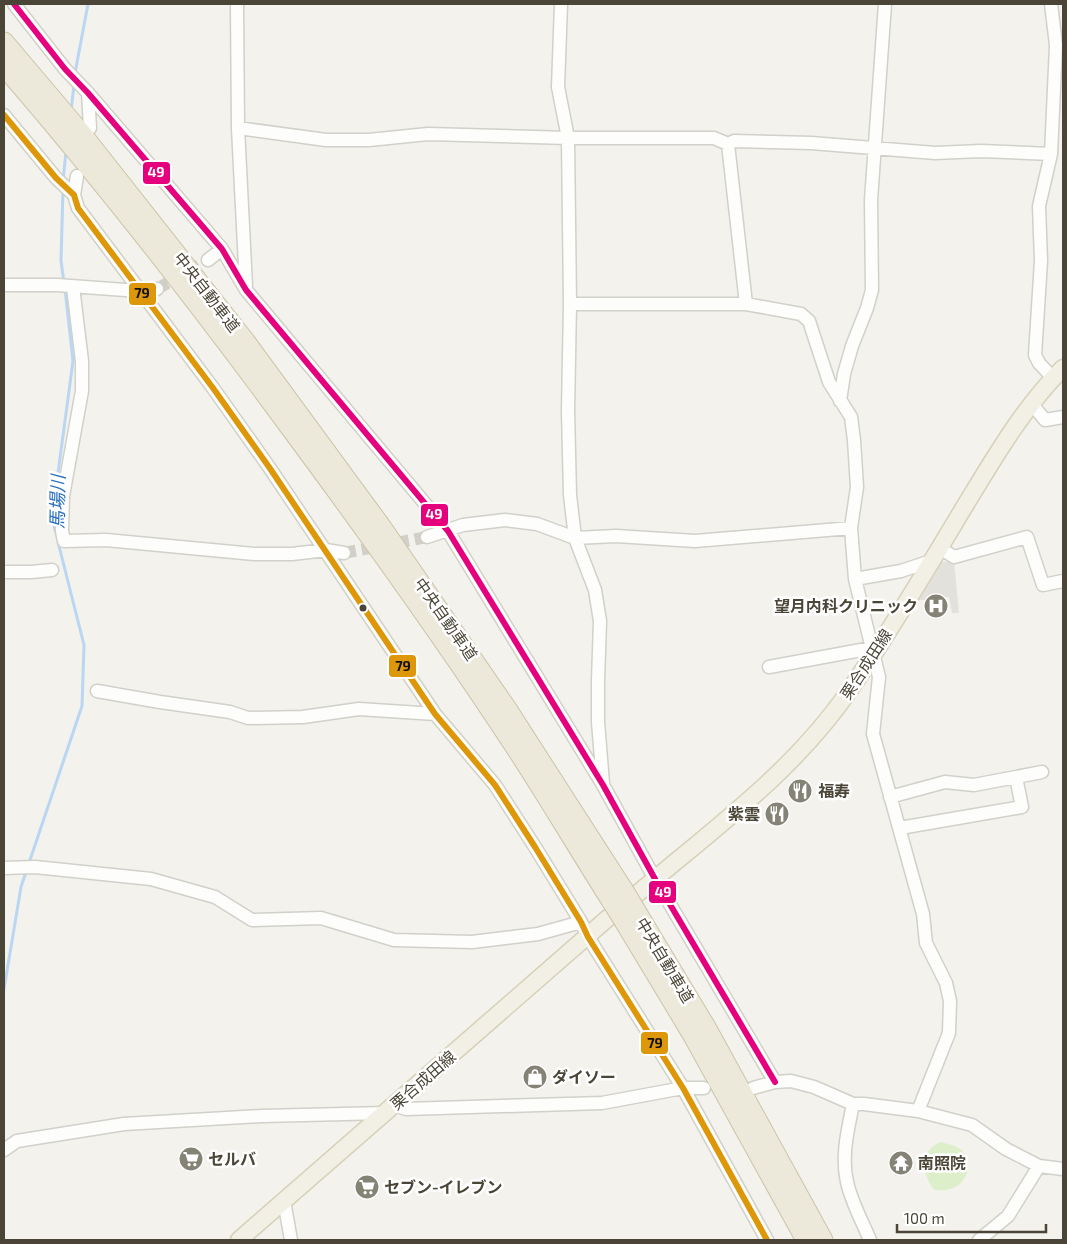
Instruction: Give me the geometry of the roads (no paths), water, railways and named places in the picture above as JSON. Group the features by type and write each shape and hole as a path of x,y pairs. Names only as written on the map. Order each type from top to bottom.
{"highway":[{"name":"中央自動車道","path":"4,42 61,110 85,130 245,341 386,533 507,709 623,906 806,1240"},
{"name":"中央自動車道","path":"4,66 58,129 234,350 371,537 706,1029 823,1240"}],"main road":[{"name":"栗合成田線","path":"239,1240 790,763 850,690 992,461 1031,403 1058,373"}],"street":[{"path":"14,4 70,73 222,249 246,290 448,531 603,786 655,879 775,1082"},
{"path":"237,4 238,128 246,290"},
{"path":"561,4 558,86 568,138 570,304 568,411 570,495 575,538 595,590 600,621 598,714 603,786"},
{"path":"840,401 844,374 859,328 868,308 872,290 871,200 885,4"},
{"path":"1052,4 1056,45 1051,154 1039,206 1041,261 1035,355 1039,364 1058,373"},
{"path":"84,89 85,130"},
{"path":"4,115 67,188 78,208 213,388 326,550 435,714 494,785 683,1088 767,1240"},
{"path":"238,128 326,140 369,140 428,134 568,138 714,138 728,144 734,141 792,142 935,153 980,151 1051,154"},
{"path":"728,144 746,304"},
{"path":"67,188 78,176"},
{"path":"208,260 222,249"},
{"path":"4,285 68,286 139,291 157,289"},
{"path":"68,286 82,361 82,390 63,496 62,531 64,541 106,540 254,554 292,554 326,550 344,553"},
{"path":"570,304 746,304 801,314 809,321 829,382 850,417 854,440 857,486 851,528 855,579 879,677 873,734 924,914 926,943 946,983 950,1001 949,1033 918,1111"},
{"path":"1031,403 1045,420 1063,417"},
{"path":"428,537 463,525 505,520 537,524 575,538 616,536 695,542 851,528"},
{"path":"855,579 901,571 936,554 954,557 1027,538 1043,585 1063,581"},
{"path":"4,572 52,570"},
{"path":"769,667 873,652"},
{"path":"97,691 230,712 248,718 303,717 359,709 435,714"},
{"path":"890,796 945,782 974,785 1042,772"},
{"path":"900,828 1022,807 1016,778"},
{"path":"4,868 35,867 151,879 215,897 252,920 321,918 394,940 472,942 538,934 581,922"},
{"path":"753,1088 775,1082 791,1081 814,1087 853,1104 918,1111 972,1125 1006,1149 1039,1166 1063,1168"},
{"path":"4,1150 17,1141 124,1124 390,1109 602,1103 683,1088 704,1088"},
{"path":"853,1104 846,1142 845,1164 847,1182 870,1240"},
{"path":"978,1240 1008,1216 1039,1166"},
{"path":"284,1201 291,1240"}],"waterway":[{"name":"馬場川","path":"75,73 88,4"},
{"name":"馬場川","path":"71,111 74,85"},
{"name":"馬場川","path":"63,180 66,152"},
{"name":"馬場川","path":"63,189 61,261 64,283"},
{"name":"馬場川","path":"57,536 54,526 58,473 73,361 65,289"},
{"name":"馬場川","path":"29,863 82,706 84,645 58,542"},
{"name":"馬場川","path":"4,989 21,887 27,869"}],"tunnel":[{"path":"157,289 208,260"},
{"path":"344,553 427,537"}],"place":[{"name":"望月内科クリニック","path":"936,606"},
{"name":"福寿","path":"800,791"},
{"name":"紫雲","path":"777,814"},
{"name":"ダイソー","path":"535,1077"},
{"name":"セルバ","path":"191,1159"},
{"name":"南照院","path":"901,1163"},
{"name":"セブン-イレブン","path":"367,1187"}]}
